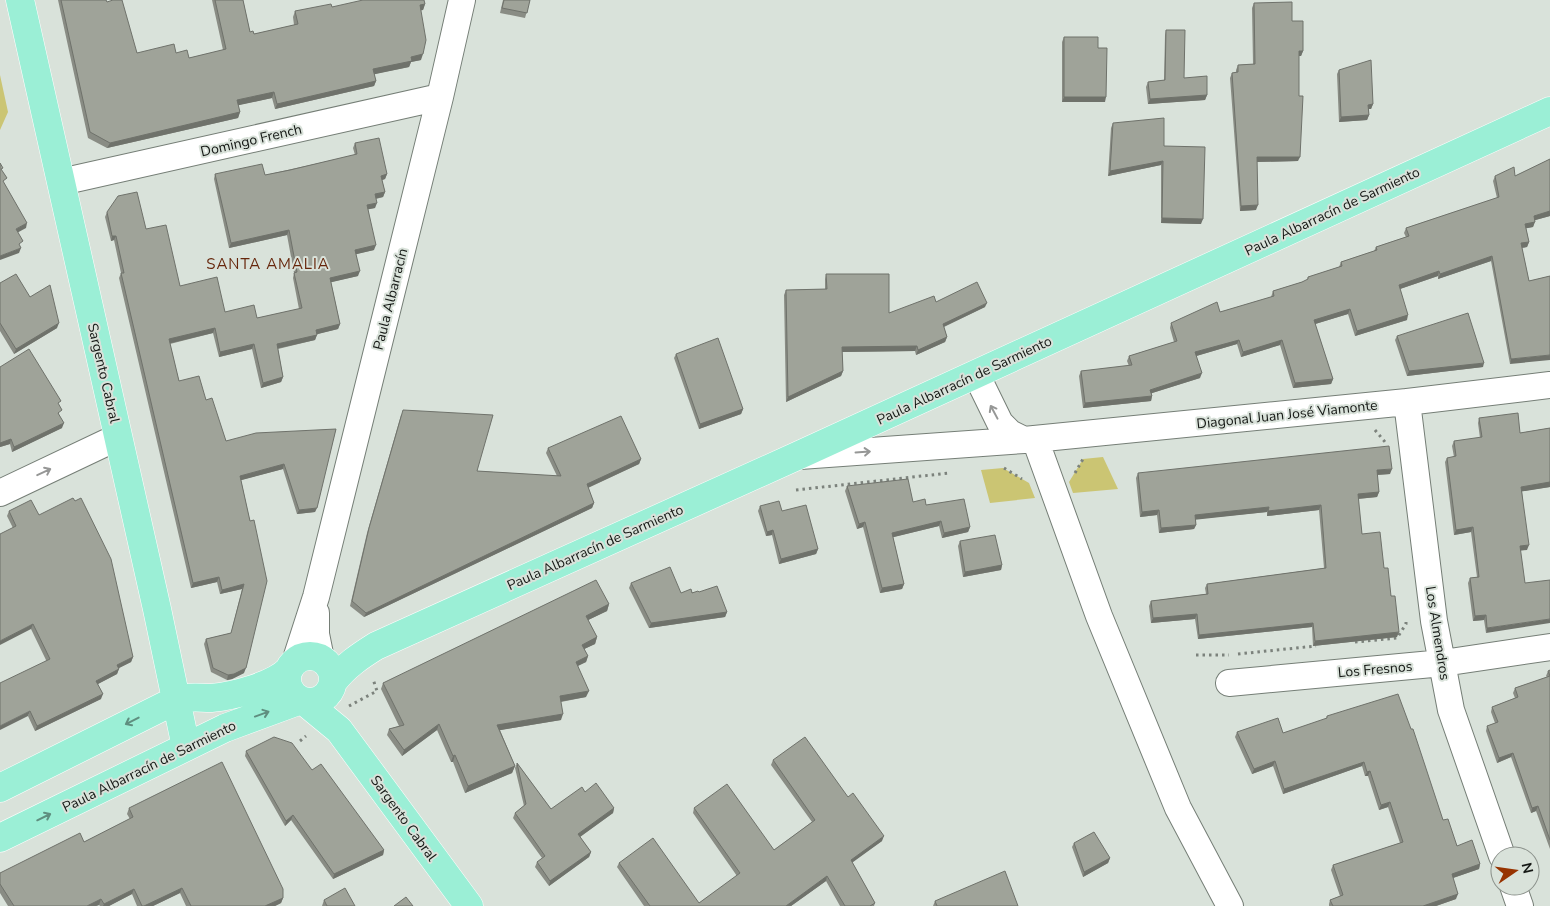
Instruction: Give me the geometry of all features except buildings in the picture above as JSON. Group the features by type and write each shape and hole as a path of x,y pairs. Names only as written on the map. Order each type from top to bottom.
{"main road":[{"name":"Sargento Cabral","path":"20,0 186,747"},
{"name":"Paula Albarracín de Sarmiento","path":"327,673 376,646 797,456 1550,111"},
{"path":"0,788 176,700 184,697 224,697 265,684 280,677 299,659 310,656 327,673 326,696 312,702 303,701 296,697 287,681 292,666"},
{"name":"Sargento Cabral","path":"327,673 332,711 339,730"},
{"name":"Sargento Cabral","path":"303,701 339,730 469,906"},
{"name":"Paula Albarracín de Sarmiento","path":"0,838 225,728 303,701"}],"street":[{"name":"Paula Albarracín","path":"292,666 316,597 440,97 462,0"},
{"name":"Domingo French","path":"61,182 440,97"},
{"path":"976,374 1000,423 1010,433 1034,447 1099,616 1178,808 1230,906"},
{"name":"Diagonal Juan José Viamonte","path":"797,456 1034,447 1550,384"},
{"name":"Los Almendros","path":"1408,402 1434,621 1451,710 1499,846"},
{"path":"0,493 118,437"},
{"name":"Paula Albarracín","path":"316,597 316,634 327,673"},
{"name":"Los Fresnos","path":"1229,683 1443,663 1550,647"}],"path":[{"path":"1373,428 1387,444"},
{"path":"996,468 1034,447 1090,458"},
{"path":"796,490 952,473"},
{"path":"1352,642 1397,638 1406,624 1405,615"},
{"path":"1196,655 1228,655 1320,646"}],"shaded area":[{"path":"0,75 8,112 0,130"},
{"path":"1103,457 1118,489 1073,493 1069,482 1083,459"},
{"path":"1003,468 1029,483 1035,498 990,503 981,470"}],"district":[{"name":"SANTA AMALIA","path":"268,264"}]}
